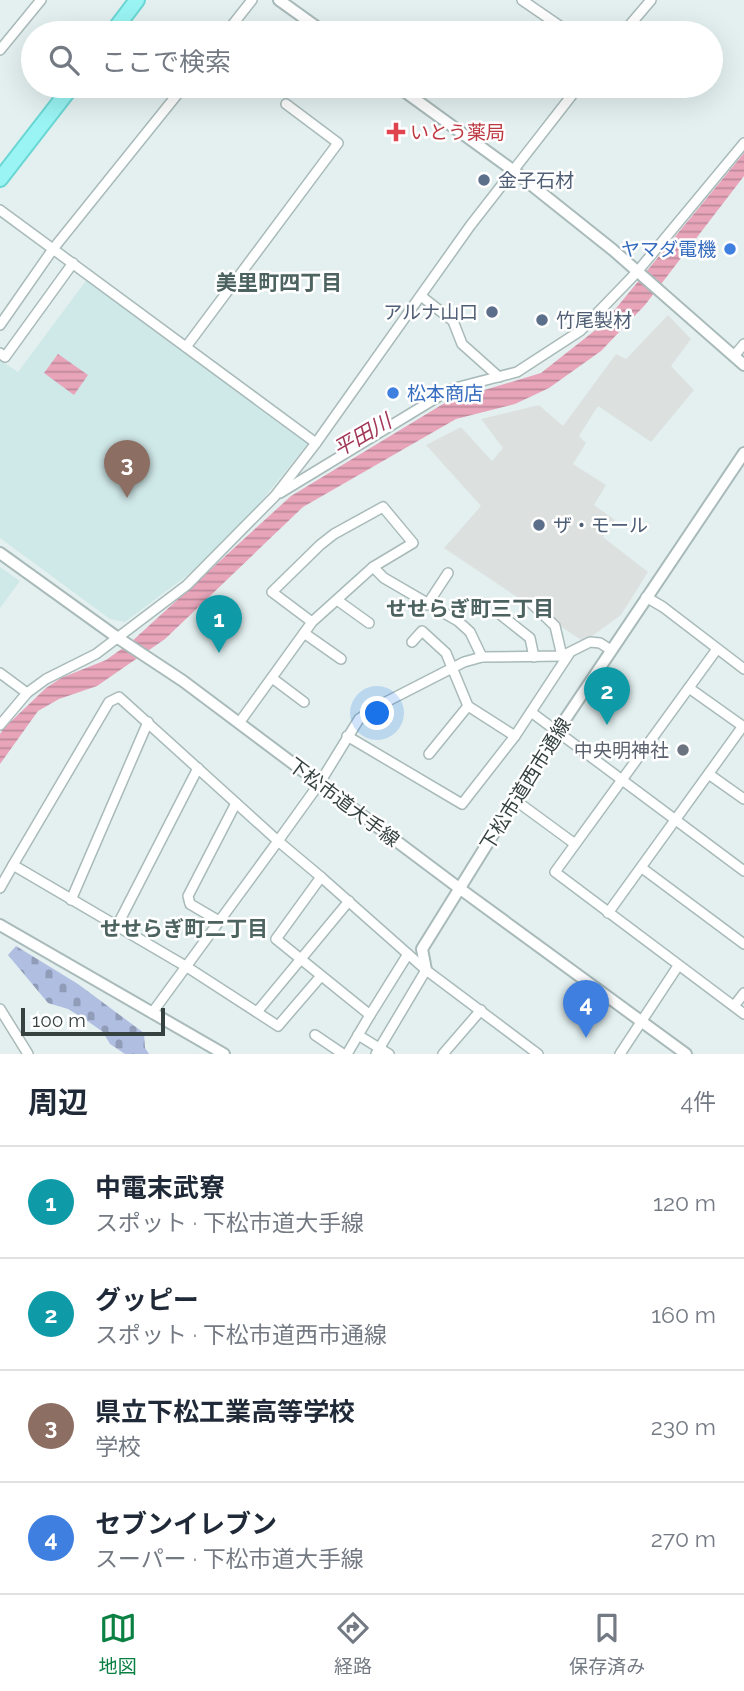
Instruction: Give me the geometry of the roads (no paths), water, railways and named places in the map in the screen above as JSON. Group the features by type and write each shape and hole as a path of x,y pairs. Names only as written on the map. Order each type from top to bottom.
{"main road":[{"path":"121,21 137,0"},
{"path":"0,179 63,98"}],"street":[{"path":"24,21 41,0"},
{"path":"236,21 253,0"},
{"path":"279,0 308,21"},
{"path":"522,0 553,21"},
{"path":"633,21 651,0"},
{"path":"0,50 21,24"},
{"path":"0,325 53,248 174,98"},
{"path":"414,98 514,171 744,365"},
{"path":"0,725 27,693 46,679 122,641 187,585 275,496 316,443 470,226 570,98"},
{"path":"186,347 338,143 286,104"},
{"path":"275,496 451,389 517,372 580,331 639,274 744,143"},
{"path":"0,210 316,443"},
{"path":"0,354 5,357 73,263"},
{"path":"421,296 453,321 462,344 499,377"},
{"path":"734,356 744,344"},
{"name":"下松市道西市通線","path":"382,1052 426,970 422,949 558,730 744,453"},
{"path":"239,723 312,622 373,567 413,543 383,507 334,534 272,592 312,622"},
{"name":"下松市道大手線","path":"0,553 239,723 686,1054"},
{"path":"373,567 384,578 458,621 470,632 482,657"},
{"path":"427,604 448,573"},
{"path":"646,597 744,669"},
{"path":"337,600 369,623"},
{"path":"531,603 555,626 562,656"},
{"path":"501,615 530,638 534,657"},
{"path":"412,642 422,631 446,653 468,706 515,736"},
{"path":"304,633 341,659"},
{"path":"152,1013 319,784 359,719 452,666 482,657 562,656 571,649 590,642 600,643 611,650"},
{"path":"347,736 462,803 515,736 571,649"},
{"path":"717,649 555,873 744,1014"},
{"path":"0,673 27,693"},
{"path":"272,678 304,702"},
{"path":"608,912 744,727 689,688"},
{"path":"0,888 109,702 119,697 426,970 538,1054"},
{"path":"429,754 468,706"},
{"path":"531,712 744,871"},
{"path":"71,900 148,722"},
{"path":"117,926 198,768"},
{"path":"710,775 744,799"},
{"path":"515,800 575,844"},
{"path":"219,921 190,904 188,896 236,803"},
{"path":"13,865 187,967 278,1026 321,976"},
{"path":"642,868 744,944"},
{"path":"321,877 276,939 370,1015"},
{"path":"257,1012 349,901"},
{"path":"0,925 223,1054"},
{"path":"315,1035 345,1054 408,954"},
{"path":"621,1054 678,966"},
{"path":"734,1006 744,993"},
{"path":"0,1009 28,1054"},
{"path":"443,1054 481,1010"},
{"path":"358,1035 382,1052"}],"place":[{"name":"いとう薬局","path":"396,132"},
{"name":"金子石材","path":"484,180"},
{"name":"ヤマダ電機","path":"730,249"},
{"name":"アルナ山口","path":"492,312"},
{"name":"竹尾製材","path":"542,320"},
{"name":"松本商店","path":"393,393"},
{"name":"県立下松工業高等学校","path":"127,498"},
{"name":"ザ・モール","path":"539,525"},
{"name":"中電末武寮","path":"219,653"},
{"name":"グッピー","path":"607,725"},
{"name":"中央明神社","path":"683,750"},
{"name":"セブンイレブン","path":"586,1038"}],"district":[{"name":"美里町四丁目","path":"279,282"},
{"name":"せせらぎ町三丁目","path":"470,608"},
{"name":"せせらぎ町二丁目","path":"184,928"}],"water label":[{"name":"平田川","path":"362,435"}]}
